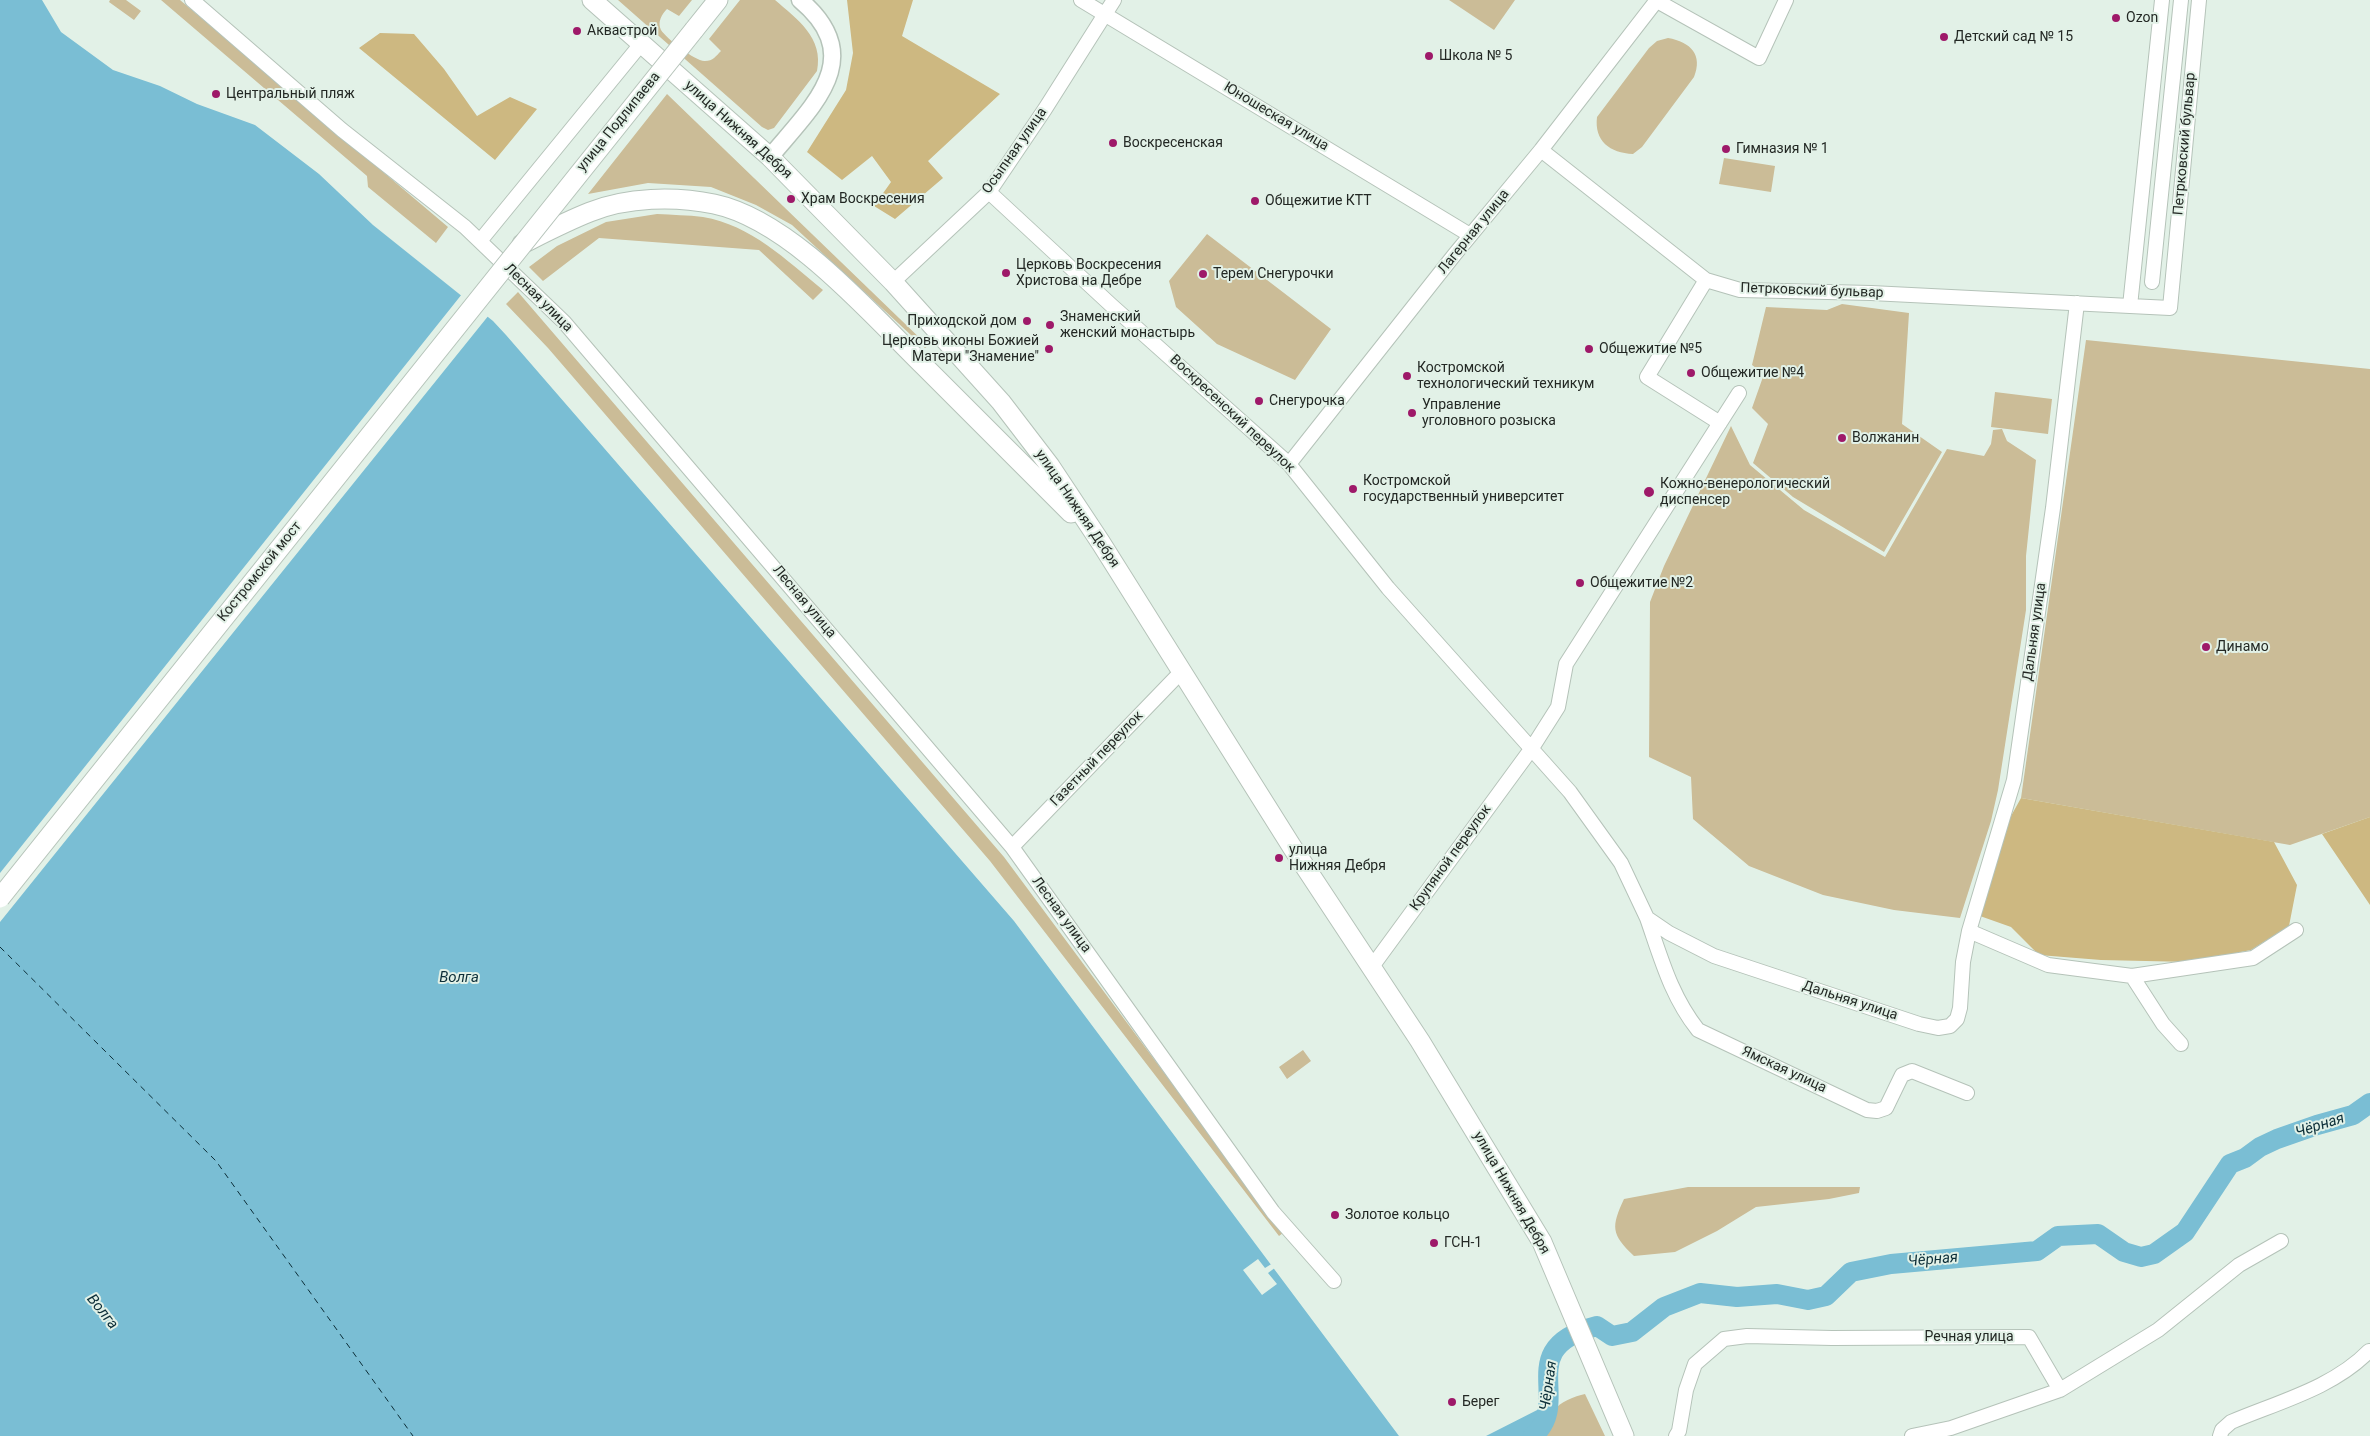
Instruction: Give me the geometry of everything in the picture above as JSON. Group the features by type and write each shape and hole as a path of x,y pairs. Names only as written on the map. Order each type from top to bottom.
{"highway":[{"name":"улица Нижняя Дебря","path":"592,0 770,157 893,282 1001,402 1050,466 1371,968 1424,1047 1542,1242 1622,1430"},
{"name":"улица Подлипаева","path":"521,245 718,0"},
{"path":"521,245 592,211 632,202 673,200 714,204 745,214 772,228 813,260 858,301 1101,543"},
{"name":"Костромской мост","path":"0,898 521,245"}],"main road":[{"path":"770,157 813,102 832,69 834,56 831,40 819,17 800,0"}],"street":[{"name":"Лесная улица","path":"192,0 342,130 480,241 564,322 1012,847 1273,1212 1334,1281"},
{"name":"Юношеская улица","path":"1080,0 1105,13 1470,235"},
{"name":"Осыпная улица","path":"893,282 989,192 1045,109 1114,0"},
{"path":"1653,2 1759,58 1786,0"},
{"path":"2130,306 2162,0"},
{"path":"2152,282 2182,0"},
{"name":"Петрковский бульвар","path":"1541,150 1706,280 1740,290 1871,292 2170,308 2198,0"},
{"name":"Лагерная улица","path":"1289,464 1470,235 1541,150 1653,2"},
{"path":"480,241 641,44"},
{"name":"Воскресенский переулок","path":"989,192 1289,464 1388,588 1532,748"},
{"path":"1706,280 1647,377 1720,423"},
{"name":"Дальняя улица","path":"1647,918 1677,938 1714,956 1919,1024 1938,1028 1950,1026 1957,1019 1960,1008 1963,962 1969,931 2014,780 2054,508 2077,303"},
{"path":"1647,918 1621,863 1570,792 1532,748 1558,707 1566,664 1739,393"},
{"name":"Газетный переулок","path":"1012,847 1182,671"},
{"name":"Крупяной переулок","path":"1371,968 1532,748"},
{"name":"Ямская улица","path":"1647,918 1670,986 1683,1011 1698,1030 1867,1110 1877,1111 1886,1108 1902,1075 1906,1072 1912,1071 1967,1093"},
{"path":"1969,931 2048,964 2132,976 2253,958 2296,930"},
{"path":"2132,976 2163,1024 2180,1044"},
{"path":"1912,1436 1951,1428 2060,1390 2158,1330 2239,1265 2281,1240"},
{"name":"Речная улица","path":"1676,1436 1679,1431 1686,1390 1694,1364 1724,1339 1747,1336 1832,1338 2029,1337 2060,1390"},
{"path":"2220,1436 2222,1430 2231,1422 2332,1380 2356,1364 2369,1351"}],"shaded area":[{"path":"110,0 126,0 141,11 134,20 109,2"},
{"path":"161,0 180,0 448,227 436,243 368,187 367,176"},
{"path":"618,0 692,0 679,16 667,9 661,18 660,27 664,34 681,49 695,58 708,61 721,51 709,39 740,0 775,0 800,22 813,39 818,59 817,71 774,128 768,130 762,127"},
{"path":"847,0 913,0 902,36 1000,94 928,161 943,178 895,219 874,206 891,182 872,156 842,180 807,152 846,90 853,53"},
{"path":"1449,0 1515,0 1494,30"},
{"path":"380,33 414,34 444,69 477,116 510,97 537,109 495,160 359,48"},
{"path":"1668,38 1689,46 1693,51 1697,62 1694,77 1642,147 1633,154 1617,151 1605,144 1601,139 1598,133 1597,117 1649,48 1657,41"},
{"path":"667,94 928,346 925,348 792,225 756,205 711,187 648,183 588,194"},
{"path":"1724,158 1775,166 1771,192 1719,184"},
{"path":"657,214 703,217 737,228 767,245 823,290 813,300 759,250 599,238 543,281 529,267 557,246 606,222"},
{"path":"1207,234 1331,329 1295,380 1217,344 1176,307 1169,281"},
{"path":"518,292 1004,857 1283,1233 1279,1236 990,861 548,348 506,304"},
{"name":"Волжанин","path":"1842,304 1909,313 1902,424 1942,452 1884,552 1793,497 1753,463 1768,424 1752,408 1764,374 1752,365 1766,307 1827,310"},
{"name":"Динамо","path":"2086,340 2370,369 2370,817 2290,845 2021,798"},
{"path":"1995,392 2052,399 2048,434 1991,427"},
{"path":"1731,426 1750,465 1804,510 1885,557 1947,449 1984,456 1991,444 1993,430 2002,429 2007,441 2036,460 2026,556 2026,610 1998,790 1991,821 1960,918 1894,910 1823,895 1749,866 1693,819 1691,777 1649,757 1650,602 1664,566"},
{"path":"2021,798 2274,842 2297,885 2289,926 2251,950 2190,962 2101,960 2039,955 2011,927 1980,916 2006,825"},
{"path":"2370,817 2370,905 2322,834"},
{"path":"1303,1050 1311,1061 1287,1079 1279,1067"},
{"path":"1688,1187 1860,1187 1859,1193 1829,1199 1756,1207 1717,1231 1675,1252 1634,1256 1617,1236 1615,1224 1624,1199"},
{"path":"1585,1394 1605,1436 1540,1436 1556,1408 1568,1400"}],"water":[{"name":"Волга","path":"0,0 42,0 61,32 113,70 160,86 197,104 255,125 319,174 373,225 493,321 1014,921 1399,1436 0,1436"},
{"path":"1549,1404 1554,1409 1549,1423 1540,1436 1486,1436"}],"pier":[{"path":"462,294 489,315 0,922 0,873"},
{"path":"1258,1259 1265,1268 1273,1263 1276,1267 1268,1273 1277,1284 1262,1295 1243,1270"}],"waterway":[{"name":"Чёрная","path":"1533,1436 1544,1422 1548,1407 1550,1361 1556,1348 1571,1336 1597,1326 1612,1336 1632,1332 1664,1307 1700,1293 1737,1297 1777,1294 1808,1300 1826,1296 1851,1272 1891,1264 2037,1251 2058,1236 2098,1234 2124,1252 2141,1257 2154,1254 2185,1232 2230,1164 2245,1158 2260,1147 2277,1139 2353,1115 2370,1103"}],"ferry route":[{"path":"0,947 216,1161 413,1436"}],"place":[{"name":"Ozon","path":"2116,18"},
{"name":"Аквастрой","path":"577,31"},
{"name":"Детский сад № 15","path":"1944,37"},
{"name":"Школа № 5","path":"1429,56"},
{"name":"Центральный пляж","path":"216,94"},
{"name":"Воскресенская","path":"1113,143"},
{"name":"Гимназия № 1","path":"1726,149"},
{"name":"Храм Воскресения","path":"791,199"},
{"name":"Общежитие КТТ","path":"1255,201"},
{"name":"Церковь Воскресения Христова на Дебре","path":"1006,273"},
{"name":"Терем Cнегурочки","path":"1203,274"},
{"name":"Приходской дом","path":"1027,321"},
{"name":"Знаменский женский монастырь","path":"1050,325"},
{"name":"Церковь иконы Божией Матери \"Знамение\"","path":"1049,349"},
{"name":"Общежитие №5","path":"1589,349"},
{"name":"Общежитие №4","path":"1691,373"},
{"name":"Костромской технологический техникум","path":"1407,376"},
{"name":"Снегурочка","path":"1259,401"},
{"name":"Управление уголовного розыска","path":"1412,413"},
{"name":"Волжанин","path":"1842,438"},
{"name":"Костромской государственный университет","path":"1353,489"},
{"name":"Кожно-венерологический диспенсер","path":"1649,492"},
{"name":"Общежитие №2","path":"1580,583"},
{"name":"Динамо","path":"2206,647"},
{"name":"улица Нижняя Дебря","path":"1279,858"},
{"name":"Золотое кольцо","path":"1335,1215"},
{"name":"ГСН-1","path":"1434,1243"},
{"name":"Берег","path":"1452,1402"}]}
